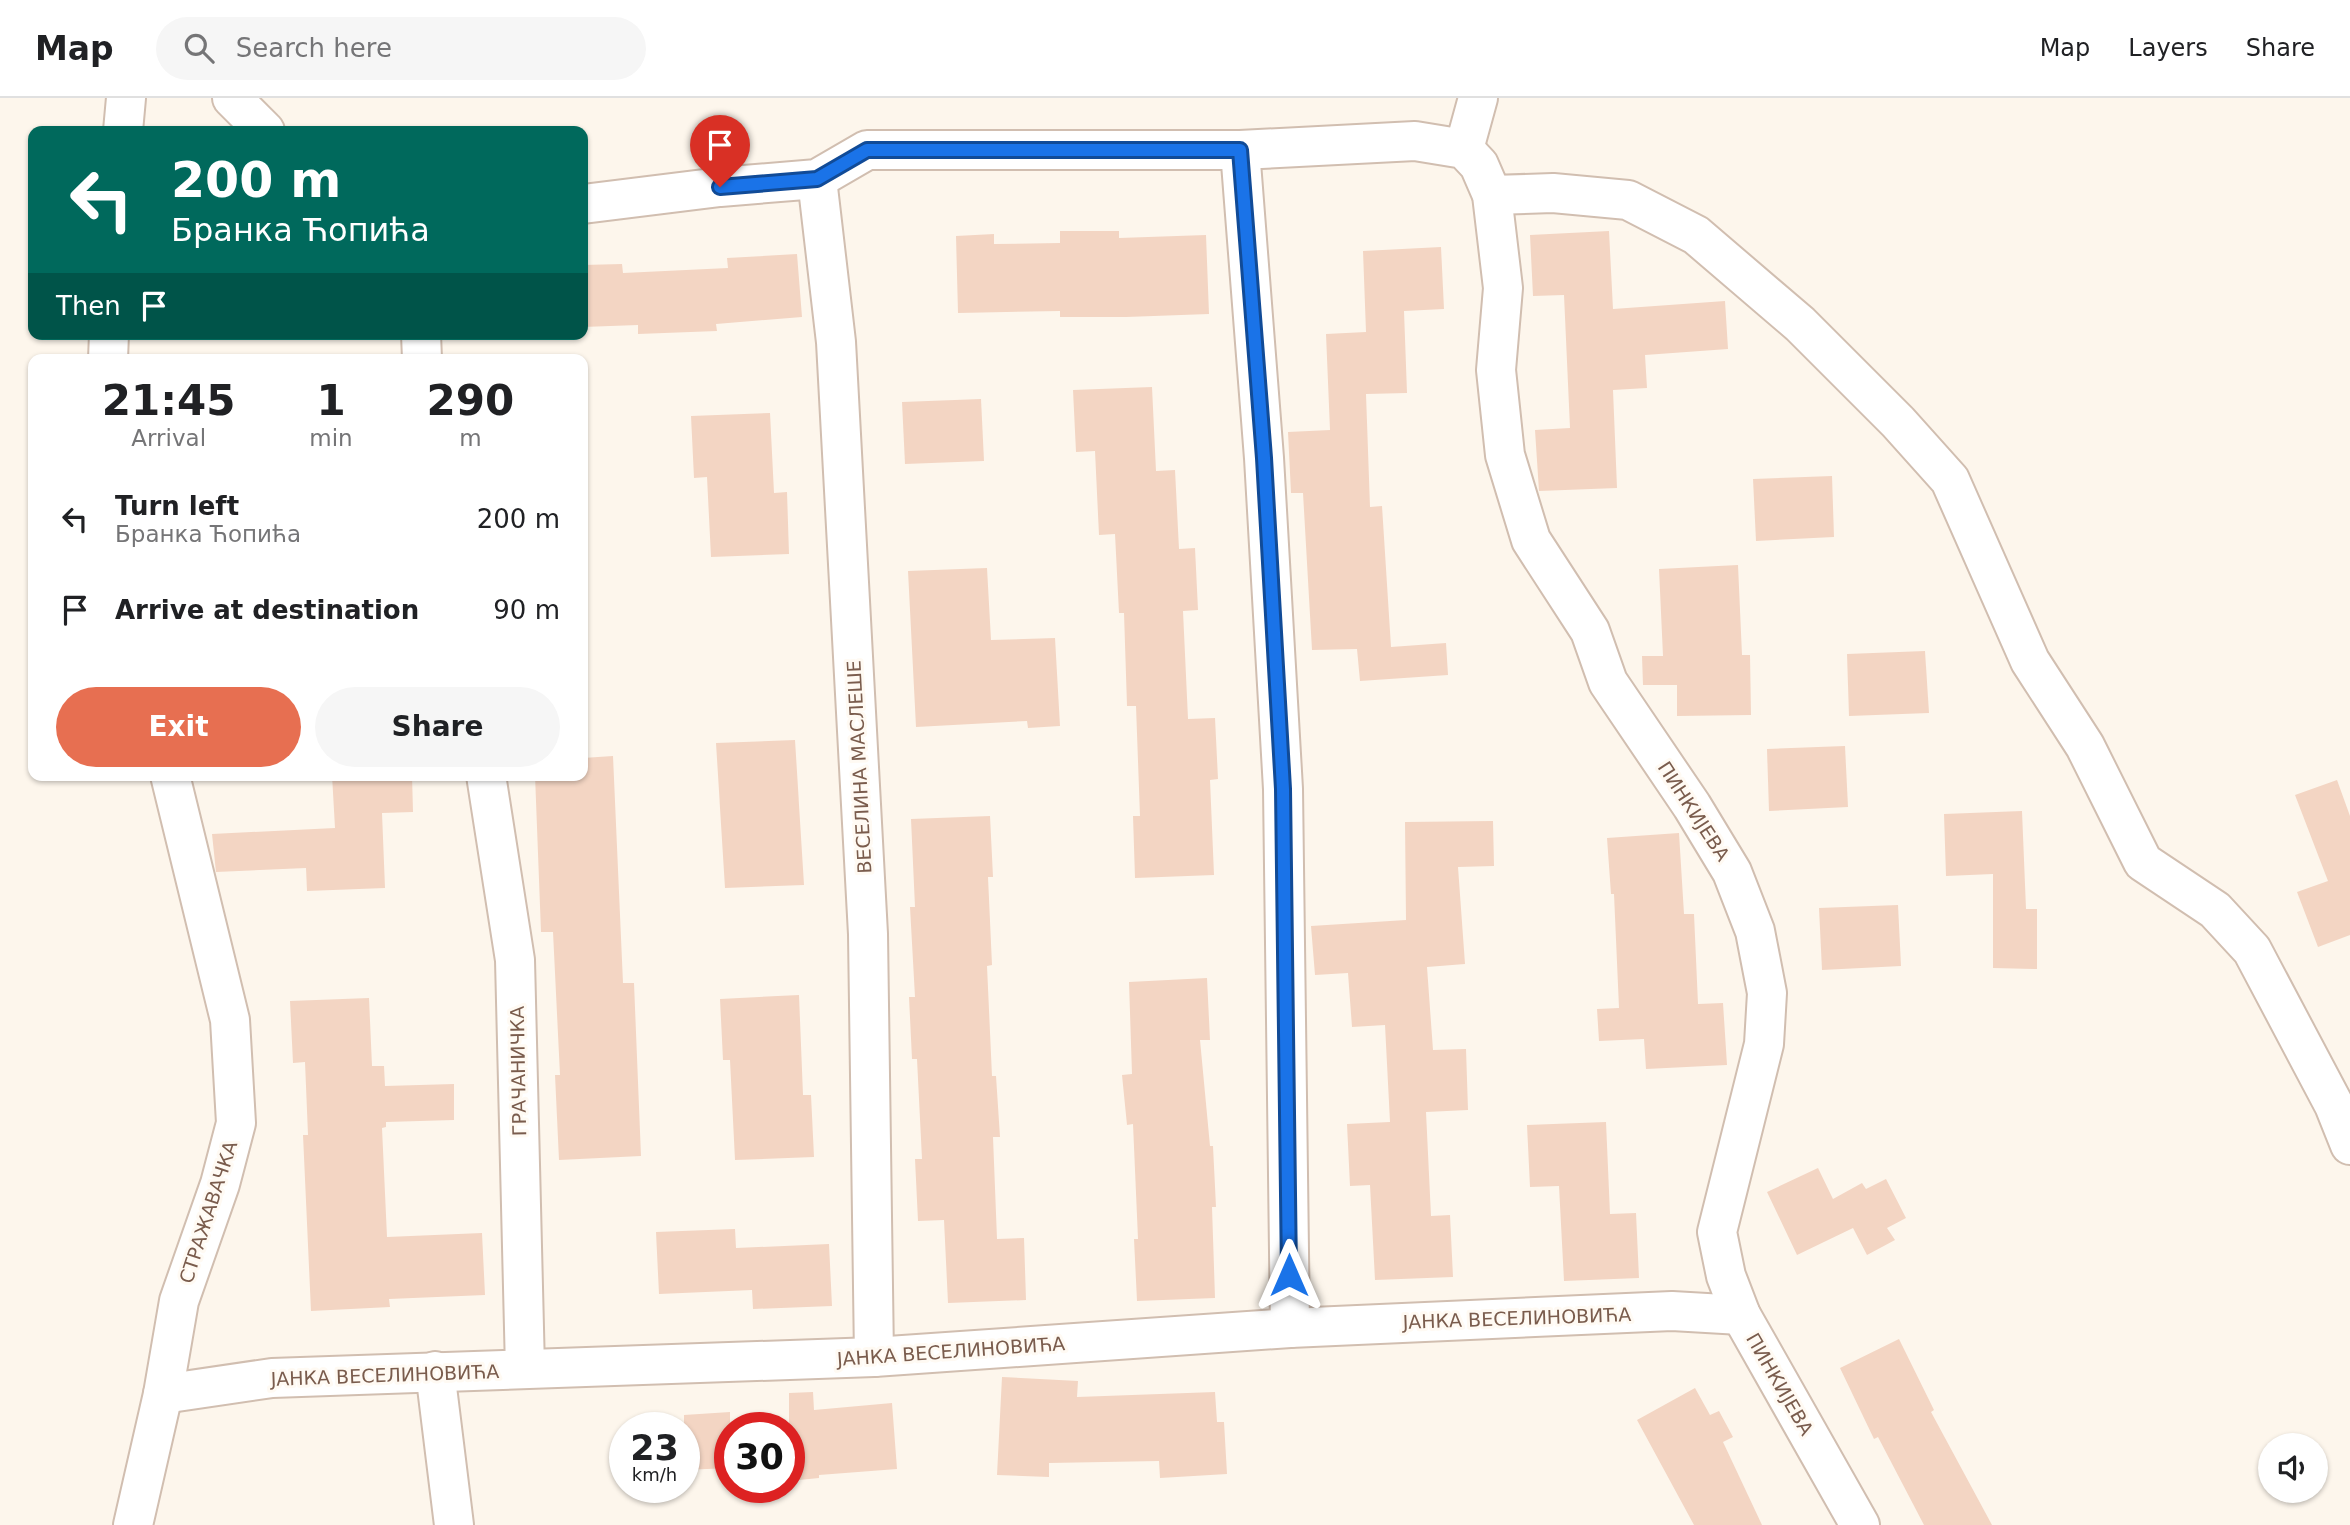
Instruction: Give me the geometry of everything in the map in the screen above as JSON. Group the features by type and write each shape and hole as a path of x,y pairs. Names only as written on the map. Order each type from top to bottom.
{"street":[{"path":"123,126 126,98"},
{"path":"232,98 260,126"},
{"path":"588,203 720,187 817,179 867,150 1240,150 1415,141 1464,149 1478,98"},
{"name":"ПИНКИЈЕВА","path":"1464,149 1479,165 1492,195 1503,288 1496,370 1505,456 1531,540 1590,631 1608,682 1732,872 1755,932 1767,993 1764,1044 1717,1233 1726,1276 1741,1315 1860,1525"},
{"path":"1240,150 1264,458 1283,789 1290,1328"},
{"name":"ВЕСЕЛИНА МАСЛЕШЕ","path":"817,179 836,341 868,934 874,1357"},
{"path":"1492,195 1553,193 1628,200 1696,235 1800,324 1898,422 1950,480 2030,661 2085,746 2143,862 2215,910 2252,950 2334,1105 2350,1145"},
{"name":"СТРАЖАВАЧКА","path":"132,1525 163,1394 179,1301 220,1184 236,1123 230,1020 171,781"},
{"name":"ГРАЧАНИЧКА","path":"487,781 516,960 525,1369"},
{"name":"ЈАНКА ВЕСЕЛИНОВИЋА","path":"163,1394 272,1378 874,1357 1290,1328 1672,1311 1741,1315"},
{"path":"435,1371 454,1525"}],"building":[{"path":"1060,231 1119,231 1119,238 1206,235 1209,314 1060,317 1060,311 958,313 956,236 994,234 994,244 1060,243"},
{"path":"1609,231 1613,309 1725,301 1728,349 1645,355 1647,388 1613,390 1617,488 1539,491 1535,430 1570,428 1564,295 1533,296 1530,235"},
{"path":"1441,247 1444,309 1404,311 1407,393 1366,394 1370,507 1382,506 1391,647 1446,643 1448,675 1360,681 1357,649 1312,650 1303,493 1291,493 1288,432 1330,430 1326,334 1366,332 1363,251"},
{"path":"797,254 802,317 716,324 717,331 638,334 638,325 588,327 588,265 622,264 623,273 728,268 727,258"},
{"path":"1152,387 1156,471 1175,470 1179,549 1195,548 1198,610 1183,611 1188,719 1215,718 1218,779 1210,780 1214,875 1135,878 1133,816 1140,816 1136,706 1127,706 1124,613 1119,613 1115,534 1099,535 1095,451 1076,452 1073,390"},
{"path":"981,399 984,461 905,464 902,402"},
{"path":"770,413 774,493 787,492 789,554 711,557 707,477 694,478 691,416"},
{"path":"1832,476 1834,537 1756,541 1753,479"},
{"path":"1738,565 1742,655 1750,655 1751,715 1677,716 1677,685 1643,685 1642,656 1663,656 1659,569"},
{"path":"987,568 991,640 1055,638 1060,726 1028,728 1027,721 916,727 908,571"},
{"path":"1925,651 1929,713 1849,716 1847,654"},
{"path":"795,740 804,885 725,888 716,743"},
{"path":"1845,746 1848,807 1769,811 1767,749"},
{"path":"613,756 623,983 634,983 641,1156 559,1160 555,1075 560,1075 553,932 541,932 535,781 588,781 588,758"},
{"path":"2337,780 2350,816 2350,935 2318,947 2297,892 2328,881 2295,795"},
{"path":"332,781 412,781 413,812 382,813 385,888 307,891 306,868 216,872 212,834 335,828"},
{"path":"2022,811 2026,909 2037,909 2037,969 1993,968 1993,874 1946,876 1944,814"},
{"path":"990,816 993,877 988,877 992,965 987,966 992,1076 996,1076 1000,1137 993,1137 997,1239 1024,1238 1026,1300 948,1303 944,1220 918,1221 915,1159 922,1159 917,1059 912,1059 909,997 915,997 910,907 915,907 911,819"},
{"path":"1493,821 1494,866 1458,867 1465,964 1427,967 1433,1050 1466,1049 1468,1110 1426,1112 1431,1216 1450,1215 1453,1277 1375,1280 1370,1185 1350,1186 1347,1124 1390,1122 1385,1025 1352,1027 1348,973 1315,975 1311,926 1406,920 1405,822"},
{"path":"1679,833 1684,914 1694,914 1698,1004 1723,1003 1727,1065 1646,1069 1644,1039 1599,1041 1597,1009 1619,1008 1614,894 1611,894 1607,838"},
{"path":"1898,905 1901,966 1822,970 1819,908"},
{"path":"1207,978 1210,1040 1200,1040 1210,1146 1213,1146 1216,1207 1212,1207 1215,1298 1137,1301 1134,1239 1138,1239 1133,1124 1127,1125 1122,1075 1132,1074 1129,982"},
{"path":"799,995 803,1095 811,1095 814,1157 735,1160 730,1060 723,1060 720,999"},
{"path":"369,998 372,1066 384,1066 385,1086 454,1084 454,1120 386,1122 386,1127 382,1128 387,1237 482,1233 485,1295 389,1299 390,1307 311,1311 303,1135 308,1135 305,1062 293,1063 290,1001"},
{"path":"1606,1122 1610,1214 1636,1213 1639,1278 1564,1281 1559,1186 1530,1187 1527,1125"},
{"path":"1818,1168 1833,1199 1862,1183 1866,1189 1886,1179 1906,1218 1887,1228 1895,1240 1867,1255 1853,1228 1797,1255 1767,1192"},
{"path":"735,1229 736,1248 829,1244 832,1306 753,1309 752,1290 659,1294 656,1232"},
{"path":"1899,1339 1934,1410 1931,1412 1992,1525 1924,1525 1878,1437 1874,1439 1840,1368"},
{"path":"1002,1377 1078,1381 1077,1397 1215,1392 1217,1422 1224,1422 1227,1474 1160,1478 1159,1461 1049,1463 1049,1477 997,1475"},
{"path":"1695,1388 1710,1415 1719,1411 1733,1437 1723,1442 1762,1525 1694,1525 1637,1420"},
{"path":"813,1392 814,1410 892,1403 897,1469 819,1475 819,1478 805,1479 805,1412 789,1412 789,1393"},
{"path":"714,1413 714,1469 700,1469 700,1414"}],"route":[{"path":"720,187 817,179 867,150 1240,150 1264,458 1283,789 1289,1275"}]}
